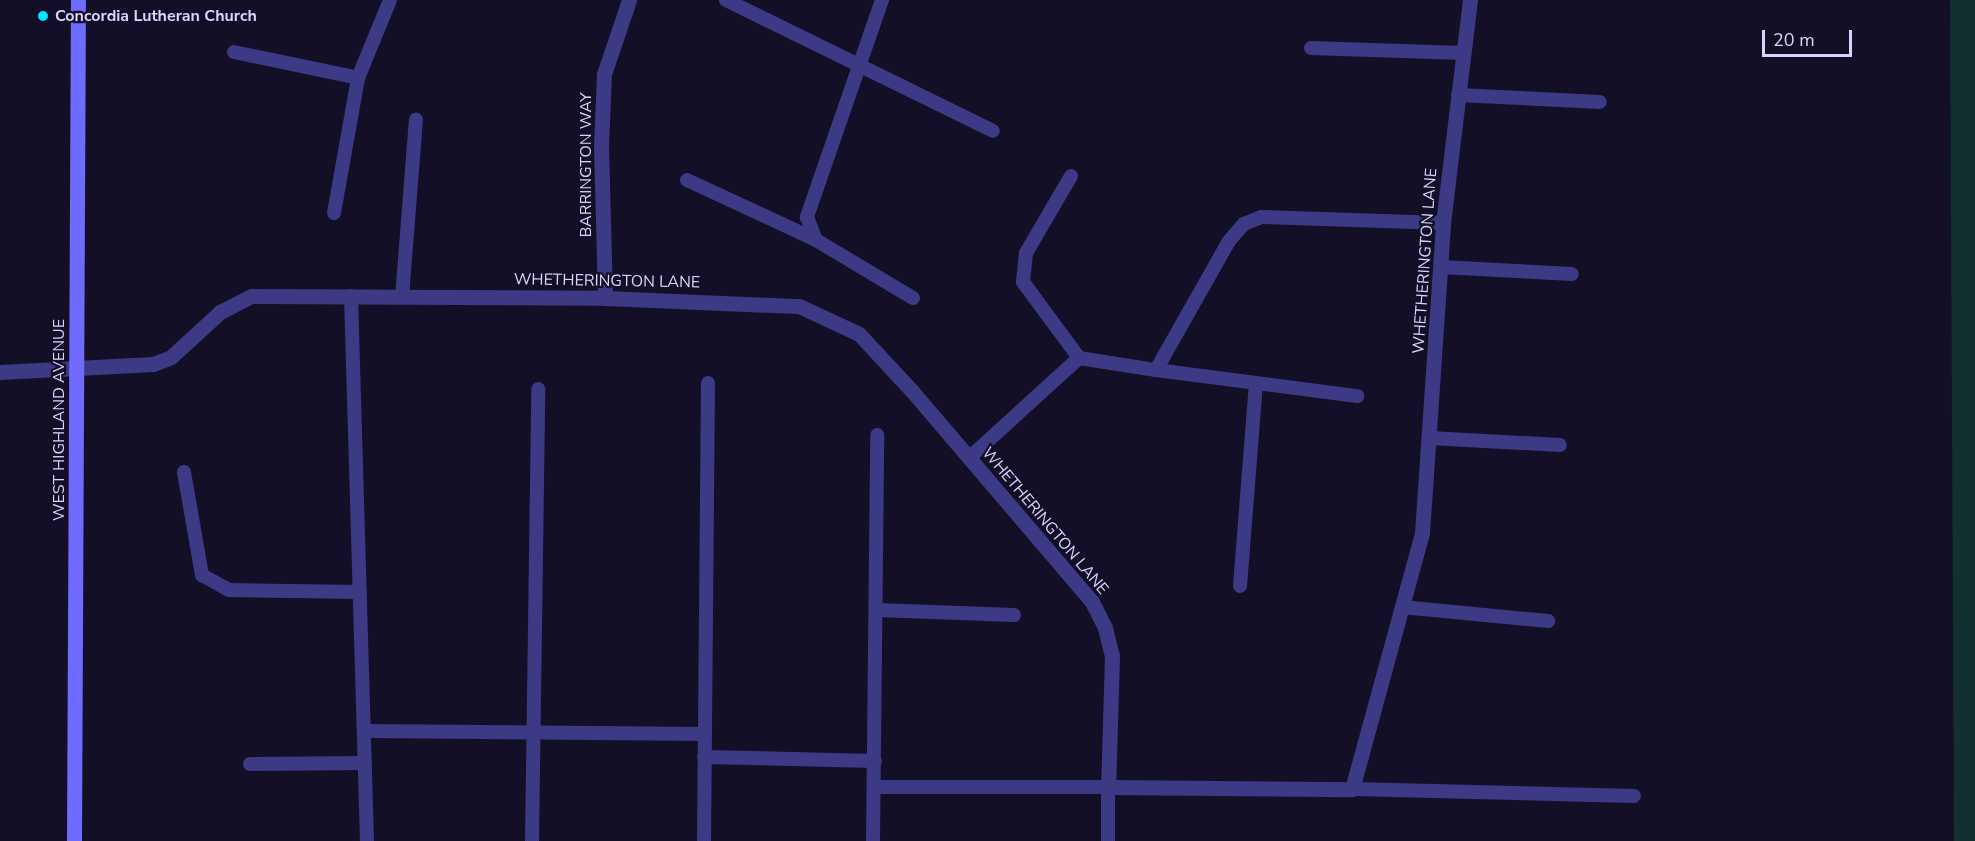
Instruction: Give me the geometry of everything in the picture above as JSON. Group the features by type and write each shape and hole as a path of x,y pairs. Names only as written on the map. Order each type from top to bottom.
{"street":[{"name":"WEST HIGHLAND AVENUE","path":"74,841 78,0"},
{"name":"BARRINGTON WAY","path":"605,298 604,74 629,0"},
{"name":"WHETHERINGTON LANE","path":"1353,789 1422,533 1443,223 1470,0"},
{"name":"WHETHERINGTON LANE","path":"0,372 78,371 153,364 171,357 220,312 252,296 605,298 799,306 859,334 1092,602 1105,628 1112,656 1108,787"},
{"path":"1108,787 1353,789"}],"lane":[{"path":"334,213 358,78 390,0"},
{"path":"726,0 993,131"},
{"path":"816,240 807,217 882,0"},
{"path":"1311,48 1463,53"},
{"path":"234,52 358,78"},
{"path":"1458,95 1600,102"},
{"path":"402,297 416,120"},
{"path":"1071,176 1026,253 1023,282 1079,358 1356,396"},
{"path":"687,180 816,240 913,298"},
{"path":"1156,370 1229,241 1244,224 1261,217 1443,223"},
{"path":"1441,267 1572,274"},
{"path":"351,296 368,841"},
{"path":"969,458 1079,358"},
{"path":"704,841 708,383"},
{"path":"1240,586 1256,384"},
{"path":"532,841 538,389"},
{"path":"873,841 877,435"},
{"path":"1430,438 1560,445"},
{"path":"184,472 202,575 229,590 360,592"},
{"path":"1402,606 1548,621"},
{"path":"877,610 1014,615"},
{"path":"364,731 705,734"},
{"path":"704,757 875,761"},
{"path":"250,764 365,763"},
{"path":"874,787 1108,787 1108,841"},
{"path":"1353,789 1634,796"}],"green space":[{"path":"1950,0 1975,0 1975,841 1954,841"}],"place":[{"name":"Concordia Lutheran Church","path":"43,16"}]}
